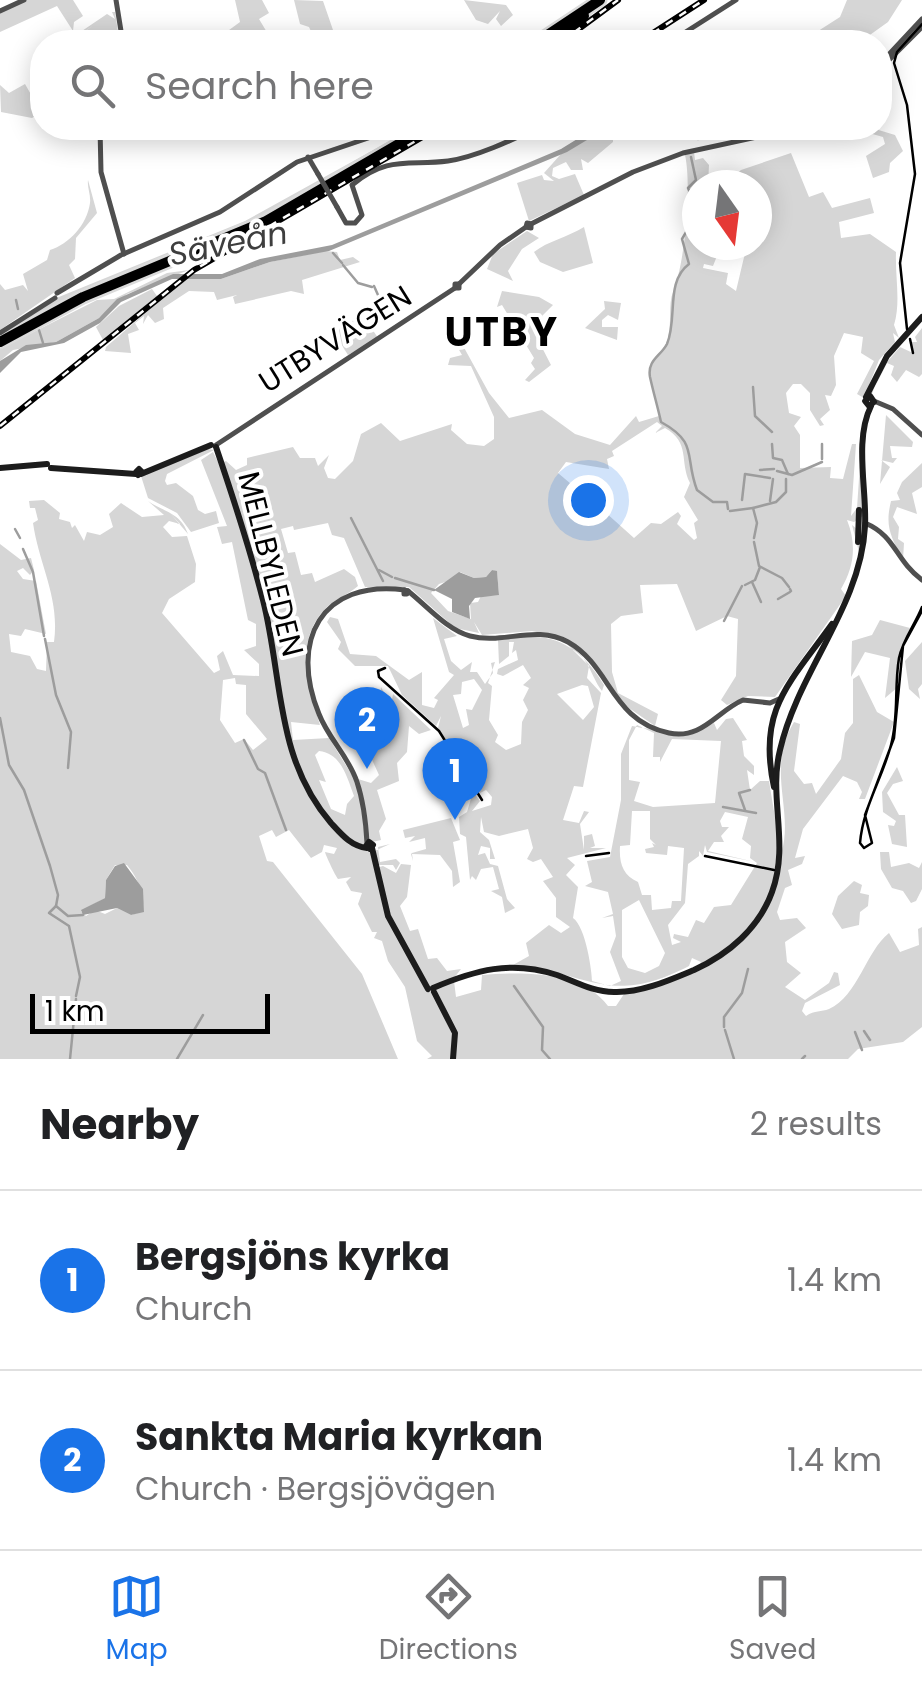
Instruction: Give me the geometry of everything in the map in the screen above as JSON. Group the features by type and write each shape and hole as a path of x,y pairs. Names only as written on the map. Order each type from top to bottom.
{"highway":[{"path":"560,30 604,0"},
{"path":"560,30 604,0"},
{"path":"0,338 78,296 257,222 401,140"},
{"path":"0,338 84,297 266,221 402,140"}],"main road":[{"path":"432,990 476,972 523,969 576,983 632,990 666,980 731,946 752,924 774,885 782,854 777,768 790,720 853,588 861,526 864,438 874,387 886,362 922,320"},
{"name":"UTBYVÄGEN","path":"0,468 49,466 138,472 213,447"},
{"name":"MELLBYLEDEN","path":"213,447 264,602 281,719 294,764 323,814 353,844 369,846"},
{"path":"782,822 769,763 772,712 848,592 861,526"},
{"path":"779,700 789,699 795,707"},
{"path":"772,712 778,724 790,720"},
{"path":"369,846 387,914 455,1034 453,1059"}],"street":[{"path":"0,11 24,0"},
{"path":"116,0 119,30"},
{"path":"689,30 736,0"},
{"path":"892,53 922,19"},
{"path":"892,56 922,28"},
{"path":"100,140 101,172 124,254"},
{"path":"0,338 66,287 124,254 212,216 308,157 364,140"},
{"path":"308,157 346,223 355,222 362,215 352,188 366,176 398,163 450,160 504,140"},
{"name":"UTBYVÄGEN","path":"213,447 457,286 500,245 529,226 627,175 671,158 744,140"},
{"path":"871,401 922,434"},
{"path":"861,526 884,531 906,567 922,580"},
{"path":"369,846 357,781 325,728 308,665 313,632 331,606 364,589 408,593 466,635 488,638 534,632 564,640 585,655 620,705 651,727 679,734 705,727 740,701 779,700"},
{"path":"767,703 772,712"}],"shaded area":[{"path":"27,0 73,0 83,16 74,22 72,30 57,6 0,32 0,13"},
{"path":"235,0 262,0 269,13 259,19 266,30 229,30 240,22"},
{"path":"294,0 323,1 333,30 310,30 300,24"},
{"path":"464,0 506,5 513,15 501,26 496,19 500,11 488,24 476,20"},
{"path":"847,0 902,0 888,22 877,30 820,30 840,17"},
{"path":"112,12 115,12 118,30 87,30 94,25 83,30 107,14 115,19"},
{"path":"25,84 30,93 30,118 1,112 0,85 9,93"},
{"path":"892,134 895,135 903,151 890,163 889,172 873,178 866,156 885,144 884,140 892,140"},
{"path":"392,140 258,218 84,290 0,336 54,299 245,221"},
{"path":"576,140 587,140 567,152 329,251 270,262 221,279 172,279 121,302 100,323 64,343 21,352 0,373 0,361 26,345 56,342 99,318 117,299 173,274 222,274 260,259 332,245"},
{"path":"586,140 613,140 588,163 581,159 583,170 571,170 566,162 553,168 552,176 559,179 575,174 584,195 529,221 517,183 542,175 544,180 554,181 544,173 561,154"},
{"path":"694,152 695,160 703,158 709,170 687,170 685,155"},
{"path":"791,153 809,197 823,192 832,208 870,198 874,213 839,222 841,238 870,234 896,252 894,325 899,338 893,333 895,342 879,360 869,385 882,367 872,394 864,398 857,394 874,361 861,353 863,337 844,333 834,356 836,385 831,396 825,395 830,410 820,419 824,425 820,426 810,410 810,393 801,384 793,384 786,393 789,413 801,417 794,426 800,435 800,468 831,467 830,478 843,479 852,444 856,444 851,516 857,508 860,464 862,501 864,468 862,515 866,477 864,517 868,524 860,556 852,525 862,533 867,524 863,516 854,522 847,520 853,547 849,572 841,589 846,596 775,697 748,696 727,705 721,700 736,676 738,619 727,616 696,631 677,584 640,585 643,613 621,616 611,624 612,672 618,693 658,714 655,726 616,699 592,662 565,638 532,631 482,635 474,622 479,633 455,628 409,587 365,587 344,538 332,535 328,523 281,529 288,553 295,552 301,575 312,573 315,582 344,569 355,577 358,586 327,607 310,634 306,664 320,725 291,722 293,740 329,738 355,780 352,767 358,779 371,783 379,775 368,751 373,737 366,703 379,702 381,687 391,705 393,694 431,730 419,734 409,726 407,752 397,763 399,781 377,790 386,819 379,831 381,840 359,845 370,853 378,849 380,862 396,859 400,863 396,870 393,865 377,865 372,857 376,876 376,868 383,866 396,873 401,864 411,865 407,897 400,906 410,931 418,929 428,959 437,958 447,971 461,969 454,978 464,979 454,981 456,997 481,990 482,975 531,974 583,986 608,1006 616,1006 624,994 696,971 701,962 692,958 689,966 662,978 612,985 621,981 610,952 616,936 613,916 602,918 613,914 608,892 585,886 592,882 587,861 610,857 621,800 621,754 632,726 636,727 629,740 629,780 640,782 634,801 653,807 715,803 721,741 672,739 660,762 660,757 653,757 654,733 643,728 685,735 714,723 717,730 726,719 733,718 747,740 742,741 744,756 754,766 754,775 747,770 750,790 760,781 769,781 781,854 785,822 781,773 786,739 794,722 800,724 794,771 804,784 812,783 816,794 841,759 845,733 853,723 853,679 859,675 877,712 894,722 865,799 859,799 862,792 857,782 843,776 803,829 795,858 805,856 802,864 788,870 792,885 785,888 777,912 780,920 797,918 806,928 785,942 787,962 801,973 785,987 805,1000 829,983 834,972 838,973 840,985 805,1003 802,1011 806,1016 829,1009 855,984 889,933 900,952 919,945 918,929 922,927 922,1027 903,1042 858,1049 848,1059 427,1059 432,1056 417,1041 405,987 358,904 362,893 351,891 346,882 351,877 338,879 327,857 325,852 334,854 337,848 324,845 322,852 311,858 289,830 276,837 272,830 259,836 267,861 273,862 362,974 398,1059 0,1059 0,544 21,560 31,558 34,570 30,575 23,568 17,571 23,579 36,581 46,634 25,629 21,636 9,634 11,652 30,656 37,669 46,671 47,642 54,642 54,611 33,523 38,520 29,501 44,500 60,513 59,519 70,522 72,528 75,525 84,541 87,532 100,535 113,527 109,514 121,503 142,517 164,515 148,501 181,522 188,534 179,524 169,521 163,527 172,537 187,536 196,564 195,582 169,599 162,613 214,673 220,670 217,656 223,651 233,675 259,676 259,664 244,650 256,646 256,624 248,620 232,542 222,544 217,527 227,526 201,460 213,452 219,464 226,461 236,470 247,465 247,458 293,447 300,458 315,458 318,466 329,455 324,468 328,478 335,479 353,461 361,434 381,423 400,441 452,424 451,430 467,444 484,446 494,439 494,417 471,366 448,365 450,358 462,355 451,336 456,333 489,393 509,418 542,410 575,434 610,445 636,416 639,422 659,416 650,371 668,338 672,297 682,257 682,260 715,260 713,266 704,264 703,268 728,273 726,284 736,291 743,260 772,260 772,170 741,170","holes":["657,422 662,426 655,433 665,428 673,434 683,453 690,483 684,497 698,520 694,523 697,538 694,540 677,524 681,516 678,512 661,524 651,523 634,538 605,512 604,490 571,484 558,473 566,462 609,469 607,459 614,456 612,451","492,570 497,572 499,595 481,596 478,602 470,603 471,619 448,611 431,593 439,584 458,578 460,572 474,578 486,577","235,678 236,684 246,685 246,714 267,739 253,750 244,739 235,743 220,720 223,680","319,751 333,756 349,781 354,796 345,815 331,809 319,780 326,782 315,755","632,811 650,811 650,839 656,845 652,843 654,847 645,849 646,853 667,855 668,846 684,848 681,901 672,901 671,908 652,910 651,895 642,895 638,882 623,868 620,846 630,845","725,812 748,817 742,839 751,846 750,858 757,863 731,905 714,907 704,923 696,920 688,937 674,934 673,938 681,942 672,945 668,925 685,903 688,864 699,856 699,851 703,856 705,845 707,852 755,862 708,851 714,842 724,842 721,836 729,827 722,827 720,821","115,865 127,865 140,887 144,911 131,915 117,908 105,914 95,910 86,916 81,911 105,898 106,880","639,900 665,953 659,966 645,973 628,968 622,957 622,910"]},
{"path":"88,180 97,213 76,238 75,259 69,265 75,278 0,330 0,284 5,290 23,285 28,291 23,274 47,260 50,250 70,238 85,219 90,203"},
{"path":"584,227 593,263 563,272 540,262 534,252"},
{"path":"527,231 539,238 522,249 508,271 513,281 487,269 493,254"},
{"path":"337,252 340,260 353,257 360,262 302,280 304,294 291,291 235,304 233,297 237,295 217,300 214,292 189,291 163,308 164,319 155,323 148,315 143,324 144,316 135,323 139,330 128,334 131,353 105,351 106,347 187,277 221,279 270,262"},
{"path":"189,270 127,294 99,318 56,342 13,350 0,361 0,349 97,300 114,299 167,273"},
{"path":"152,289 157,296 103,340 96,327 119,306"},
{"path":"502,291 539,297 553,305 542,316 545,326 533,330 551,365 529,382 525,380 535,369 531,363 534,358 502,305 497,307"},
{"path":"604,301 621,303 618,320 608,315 602,320 602,327 618,327 617,340 585,328 605,309"},
{"path":"363,315 378,338 348,355 336,336 340,328"},
{"path":"922,328 922,374 919,377 906,370 897,382 891,375 894,366 887,363 875,387 887,362 900,347 913,353 911,342 917,342 915,337"},
{"path":"886,415 913,442 912,447 890,446 892,458 897,458 893,463 882,460"},
{"path":"214,450 167,474 165,481 167,485 176,483 193,496 198,510 205,514 216,511 219,523 191,532 177,513 148,498 141,476"},
{"path":"882,461 890,467 880,484"},
{"path":"922,463 922,487 912,493 917,514 897,507 893,517 899,527 898,539 904,543 903,560 890,530 889,510 891,501 900,500 897,493 902,482"},
{"path":"492,570 497,571 499,595 475,598 469,606 470,619 452,612 452,599 434,590 459,572 474,578 486,577"},
{"path":"330,617 338,619 350,654 376,656 409,680 422,672 422,705 434,708 438,700 434,698 454,675 449,672 433,618 457,636 444,639 451,661 461,670 472,662 470,672 477,672 485,684 490,677 489,720 498,735 495,742 506,750 521,744 522,722 528,710 523,700 529,688 523,685 531,678 523,665 503,676 497,674 498,669 518,660 516,650 512,653 514,642 509,642 509,656 499,664 498,640 532,637 560,642 594,670 604,685 602,691 589,667 587,678 601,693 583,787 574,786 563,820 579,823 584,811 589,812 580,824 584,850 584,836 592,834 595,846 590,848 606,848 567,858 575,865 566,875 578,887 573,918 585,940 592,981 604,984 513,965 529,956 526,943 549,925 561,933 570,927 556,917 556,898 543,881 553,877 541,859 527,859 533,848 528,829 499,836 484,832 481,817 480,832 489,840 495,859 490,859 490,848 481,846 478,855 485,853 490,864 498,866 507,899 515,908 505,913 502,897 491,891 499,889 493,867 481,869 476,880 472,876 470,880 466,837 460,834 459,817 467,812 473,792 480,801 472,811 491,805 492,797 486,790 480,793 438,728 441,716 436,726 402,695 388,666 355,666 338,649 341,642 327,622","holes":["474,679 482,690 472,710 466,709 469,725 463,728 453,695 461,694 462,682","588,686 594,707 583,720 557,694"]},
{"path":"880,620 910,628 900,651 898,687 885,698 890,658 865,652 851,677 852,641 872,635"},
{"path":"922,642 920,699 909,689 905,661"},
{"path":"897,767 903,781 893,784 887,793 899,815 905,815 907,847 892,844 888,825 894,826 896,821 883,812 882,792"},
{"path":"451,818 460,840 453,842 460,882 453,887 452,871 440,855 412,854 413,861 411,854 412,853 426,849 425,838 409,842 415,836 405,838 403,830"},
{"path":"880,852 889,852 891,867 909,863 919,868 922,862 922,889 916,901 911,903 903,891 892,888 881,869"},
{"path":"124,863 143,889 144,912 131,915 117,908 83,915 81,910 105,898 106,880 115,866"},
{"path":"854,881 862,885 860,893 869,895 868,906 860,912 859,925 842,929 832,914 838,896"}],"waterway":[{"path":"691,157 696,180 688,188 693,209 682,239 689,264 677,280 670,334 651,366 650,377 661,422 686,444 697,490 713,502 727,502 728,509"},
{"path":"333,253 342,263"},
{"path":"343,265 358,283 372,287"},
{"path":"374,286 378,295"},
{"path":"16,300 18,309"},
{"path":"382,305 385,311"},
{"path":"39,330 43,343"},
{"path":"753,387 755,416 772,432"},
{"path":"772,444 773,458 782,460 788,474"},
{"path":"822,444 822,459"},
{"path":"777,471 792,475 822,462"},
{"path":"760,470 774,469"},
{"path":"742,500 745,474 770,478"},
{"path":"770,501 773,479"},
{"path":"753,508 776,502 786,492 786,479"},
{"path":"730,511 753,508 757,523 754,538"},
{"path":"351,518 383,581"},
{"path":"15,529 20,538"},
{"path":"754,542 759,566 782,578 789,587"},
{"path":"23,549 33,572 44,636"},
{"path":"745,585 755,580 760,567"},
{"path":"379,570 392,577"},
{"path":"395,578 434,590"},
{"path":"752,582 761,602"},
{"path":"724,621 742,586"},
{"path":"778,599 790,592"},
{"path":"45,639 56,695 71,732 68,768"},
{"path":"0,718 9,765 24,790 50,866 58,895 56,906 68,916 83,915"},
{"path":"244,740 258,769 265,773 286,830"},
{"path":"745,810 739,793 750,790"},
{"path":"723,807 756,813"},
{"path":"56,906 49,913 69,926 80,977 76,996"},
{"path":"724,1027 724,1017 742,993 748,969"},
{"path":"514,986 543,1027 542,1050 550,1059"},
{"path":"70,1059 76,999"},
{"path":"177,1059 203,1015"},
{"path":"725,1030 734,1059"},
{"path":"864,1031 870,1040"},
{"path":"855,1032 862,1050"},
{"path":"802,1059 805,1056"}],"tram line":[{"path":"907,329 900,263 915,174 907,105 894,63 897,52 922,24"},
{"path":"910,339 913,353"},
{"path":"922,607 903,645 899,658 891,745 887,757 869,805 865,817 860,843 864,848 872,843 865,815 894,738 903,646 922,611"},
{"path":"385,668 378,671 379,677 439,731 482,800"},
{"path":"586,856 609,853"},
{"path":"705,856 774,870"}],"railway":[{"path":"577,30 618,0"},
{"path":"658,30 704,0"},
{"path":"0,426 194,270 417,140"}],"place":[{"name":"Sankta Maria kyrkan","path":"367,769"},
{"name":"Bergsjöns kyrka","path":"455,820"}],"district":[{"name":"UTBY","path":"502,332"}],"water label":[{"name":"Säveån","path":"228,243"}]}
